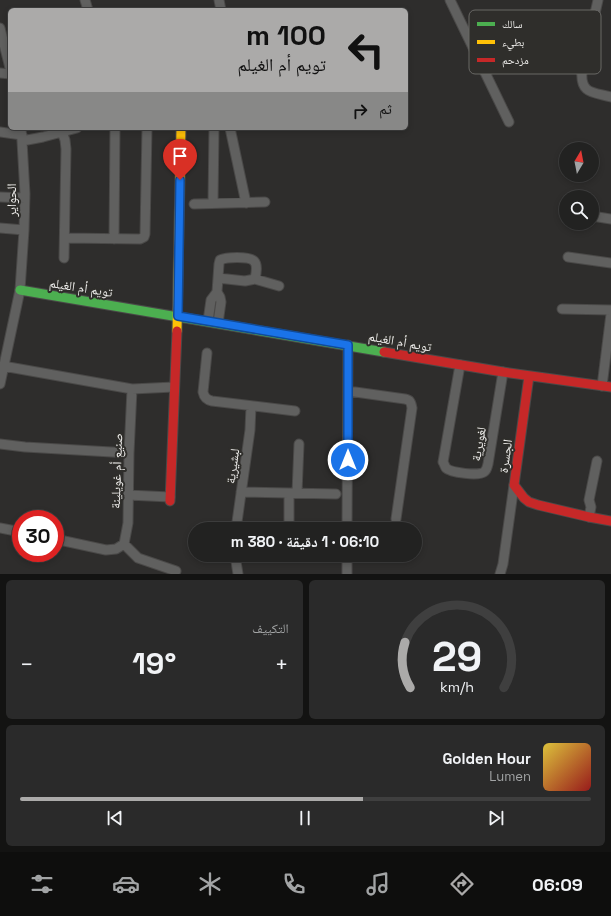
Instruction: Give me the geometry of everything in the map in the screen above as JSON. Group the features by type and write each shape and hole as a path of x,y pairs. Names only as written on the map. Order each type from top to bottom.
{"street":[{"path":"450,0 469,39"},
{"path":"596,10 598,0"},
{"path":"0,28 8,60"},
{"path":"486,74 509,122"},
{"path":"582,74 582,84 585,88 611,97"},
{"path":"0,132 22,135 36,139 70,130"},
{"path":"114,238 115,130"},
{"path":"65,238 140,239 145,236 147,130"},
{"path":"128,495 170,499 178,316 182,130"},
{"path":"213,203 217,130"},
{"path":"230,130 246,203"},
{"path":"62,132 66,149 64,258"},
{"name":"الحواير","path":"0,384 3,366 3,351 20,290 25,196 22,135"},
{"path":"1,197 25,196"},
{"path":"194,204 265,202"},
{"path":"599,217 611,219"},
{"path":"0,228 24,230"},
{"path":"568,257 611,263"},
{"path":"208,321 211,300 217,292 220,260 227,258 243,258 252,260 255,262 256,266 255,279"},
{"path":"218,278 245,281 255,279 279,286"},
{"name":"تويم أم الغيلم","path":"20,290 460,365 606,386"},
{"path":"217,292 220,296 221,302 218,323"},
{"path":"562,309 611,310"},
{"path":"606,386 611,314"},
{"path":"347,522 348,345"},
{"path":"207,353 203,392 205,397 209,400 295,411"},
{"name":"لغويرية","path":"460,365 444,462 446,467 451,471 476,475 482,474 486,470 503,372"},
{"path":"3,366 132,389 174,387"},
{"name":"الجسرة","path":"529,376 514,485 529,502 611,521"},
{"name":"صنيع أم غويلينة","path":"120,546 128,523 132,389"},
{"path":"348,391 405,398 411,403 412,408 396,519"},
{"name":"لبشيرية","path":"237,522 250,430 251,406"},
{"path":"0,444 25,447 129,453"},
{"path":"290,522 299,444"},
{"path":"586,516 585,506 589,500 597,461"},
{"path":"500,574 503,564 514,485"},
{"path":"241,492 336,494"},
{"path":"0,528 12,530"},
{"path":"64,541 106,550 120,546 138,558 176,571"},
{"path":"236,562 238,574"},
{"path":"347,562 347,574"}],"traffic: fast":[{"path":"20,290 384,352"}],"traffic: slow":[{"path":"177,331 181,130"}],"traffic: jam":[{"path":"170,501 177,331"},
{"path":"384,352 503,372 611,387"},
{"path":"529,376 514,485 529,502 611,521"}],"route":[{"path":"180,180 178,316 348,345 348,460"}]}
